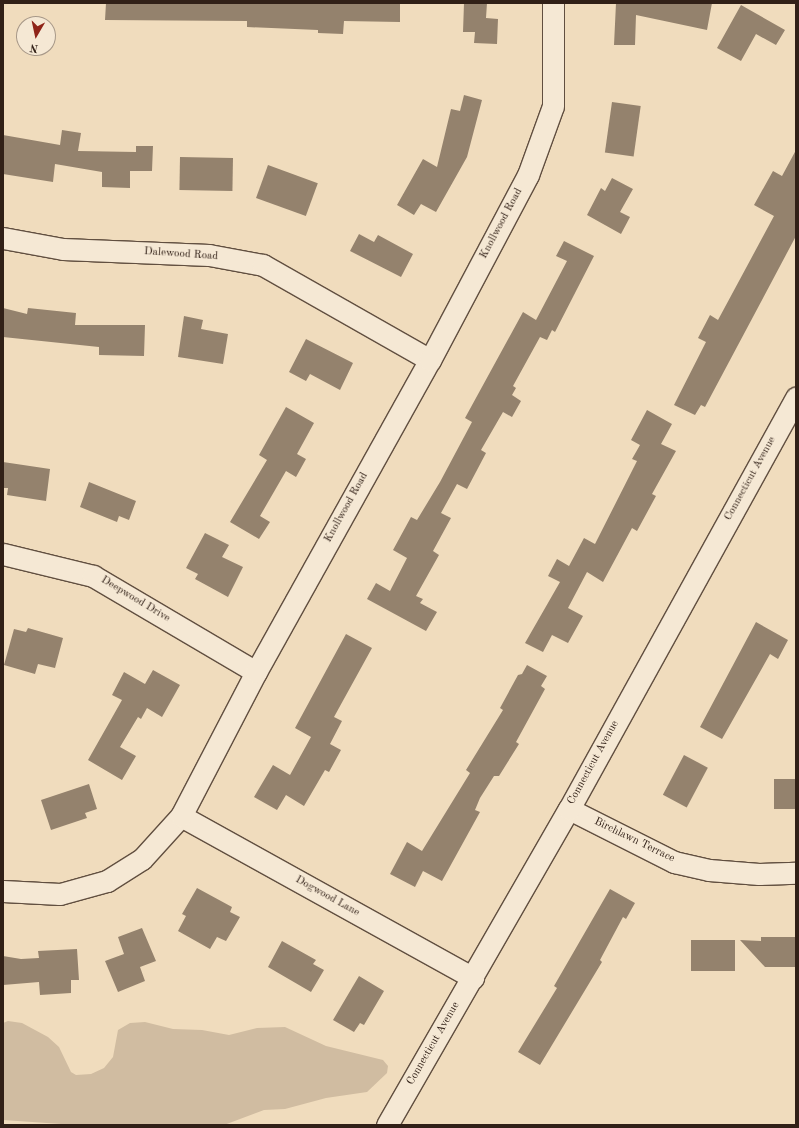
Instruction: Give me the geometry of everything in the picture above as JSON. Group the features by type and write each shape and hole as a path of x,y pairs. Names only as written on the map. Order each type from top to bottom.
{"street":[{"name":"Knollwood Road","path":"3,891 60,894 107,881 142,859 181,816 256,672 430,360 528,175 553,106 554,3"},
{"name":"Dalewood Road","path":"3,238 63,249 208,255 263,265 430,360"},
{"name":"Connecticut Avenue","path":"387,1125 569,809 796,397"},
{"name":"Deepwood Drive","path":"3,554 93,576 256,672"},
{"name":"Birchlawn Terrace","path":"569,809 674,862 709,870 759,874 796,873"},
{"name":"Dogwood Lane","path":"181,816 473,978"}],"shaded area":[{"path":"8,1021 22,1023 48,1037 59,1047 71,1072 76,1075 91,1074 104,1068 113,1057 118,1030 130,1023 145,1022 173,1029 202,1030 229,1035 257,1028 285,1027 326,1046 383,1060 388,1066 387,1073 367,1092 326,1098 285,1109 264,1110 224,1125 76,1125 3,1120 3,1023"}],"building":[{"path":"106,3 400,3 400,22 344,21 343,34 318,33 318,30 247,27 247,21 105,20"},
{"path":"464,3 487,3 486,18 498,19 497,44 474,43 475,32 463,32"},
{"path":"616,3 712,3 707,30 636,15 635,45 614,45"},
{"path":"741,5 785,30 776,45 756,34 741,61 717,48"},
{"path":"464,95 482,100 467,157 436,212 421,204 414,215 397,205 423,159 437,167 451,109 460,111"},
{"path":"612,102 641,106 634,157 605,153"},
{"path":"62,130 81,133 78,151 136,152 136,146 153,146 152,171 130,171 130,188 102,187 102,172 55,164 53,182 3,174 3,135 60,145"},
{"path":"796,150 796,236 705,407 701,405 695,415 674,405 706,342 698,338 710,315 718,320 774,216 754,205 773,171 782,176"},
{"path":"180,157 233,158 232,191 179,190"},
{"path":"268,165 318,183 306,216 256,198"},
{"path":"612,178 633,189 620,212 630,217 621,234 587,215 601,188 605,191"},
{"path":"359,234 374,242 378,235 413,254 401,277 350,251"},
{"path":"564,241 594,256 555,332 552,330 547,340 540,337 513,386 516,388 512,395 521,401 512,417 503,412 481,450 486,453 467,489 457,484 441,513 451,518 433,551 439,555 416,596 423,599 420,603 437,612 426,631 367,599 376,583 390,591 407,558 393,550 411,517 417,520 440,482 472,422 465,418 523,312 536,320 567,261 556,256"},
{"path":"3,308 27,314 28,308 76,313 75,325 145,325 144,356 99,355 99,347 3,337"},
{"path":"184,316 203,320 201,329 228,334 223,364 178,357"},
{"path":"306,339 353,363 340,390 310,374 306,381 289,372"},
{"path":"286,407 314,423 297,454 306,459 296,477 286,471 260,516 270,522 259,539 230,522 267,460 259,455"},
{"path":"647,410 672,424 661,444 676,451 652,494 656,496 637,531 632,528 603,582 587,572 568,608 583,616 568,643 552,635 543,652 525,643 560,582 548,576 557,559 569,566 584,538 595,544 637,461 632,459 640,445 631,440"},
{"path":"3,462 50,469 46,501 7,495 8,488 3,488"},
{"path":"89,482 136,501 129,520 119,516 117,522 80,507"},
{"path":"205,533 229,545 222,557 243,567 228,597 195,579 198,574 186,568"},
{"path":"756,622 788,640 778,659 770,654 722,739 700,727"},
{"path":"28,628 63,638 55,668 38,664 35,674 4,665 14,629 26,632"},
{"path":"346,634 372,648 334,717 342,721 330,744 341,750 329,772 325,770 304,806 286,795 277,810 254,797 273,765 290,775 311,737 295,728"},
{"path":"527,665 547,676 541,686 545,689 516,742 519,744 499,776 494,776 480,798 475,810 480,812 442,881 423,871 415,887 390,874 407,842 422,851 470,773 466,770 503,710 500,708 518,675 522,674"},
{"path":"153,670 180,685 162,717 147,708 141,719 138,717 120,747 136,756 122,780 88,760 122,700 112,695 124,672 145,684"},
{"path":"684,755 708,768 687,807 663,795"},
{"path":"774,779 796,779 796,809 774,809"},
{"path":"89,784 97,809 85,813 87,818 51,830 41,800"},
{"path":"197,888 232,907 230,912 240,917 226,941 217,937 210,949 178,931 186,916 182,914"},
{"path":"610,889 635,903 626,919 623,917 600,960 602,962 540,1065 518,1052 557,988 554,986"},
{"path":"142,928 156,961 140,967 145,981 118,992 105,961 124,954 118,937"},
{"path":"761,937 796,937 796,967 765,967 740,940 761,941"},
{"path":"691,940 735,940 735,971 691,971"},
{"path":"282,941 316,960 313,964 324,970 311,992 268,967"},
{"path":"77,949 79,980 71,980 71,993 40,995 39,982 3,985 3,956 21,959 39,958 38,951"},
{"path":"359,976 384,991 364,1025 360,1023 354,1032 333,1020"}]}
